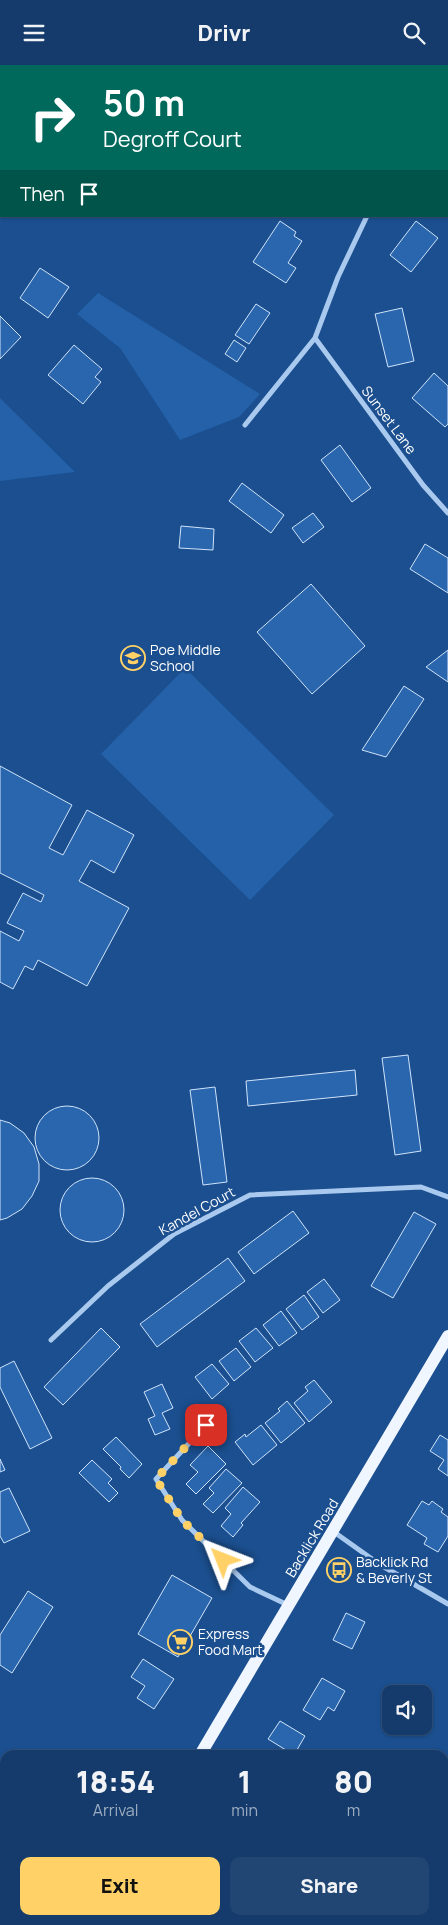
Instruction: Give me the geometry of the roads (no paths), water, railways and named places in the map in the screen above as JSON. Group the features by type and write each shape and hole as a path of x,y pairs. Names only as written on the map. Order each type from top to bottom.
{"main road":[{"name":"Backlick Road","path":"203,1750 448,1336"}],"street":[{"path":"245,425 315,338 338,277 367,217"},
{"name":"Sunset Lane","path":"315,338 423,485 448,513"},
{"name":"Kandel Court","path":"51,1340 108,1286 174,1234 250,1195 421,1187 448,1197"},
{"path":"206,1425 156,1479 182,1520 250,1587 289,1605"},
{"path":"333,1532 380,1564 448,1604"}],"place":[{"name":"Poe Middle School","path":"133,658"},
{"name":"Backlick Rd & Beverly St","path":"339,1570"},
{"name":"Express Food Mart","path":"180,1642"}]}
